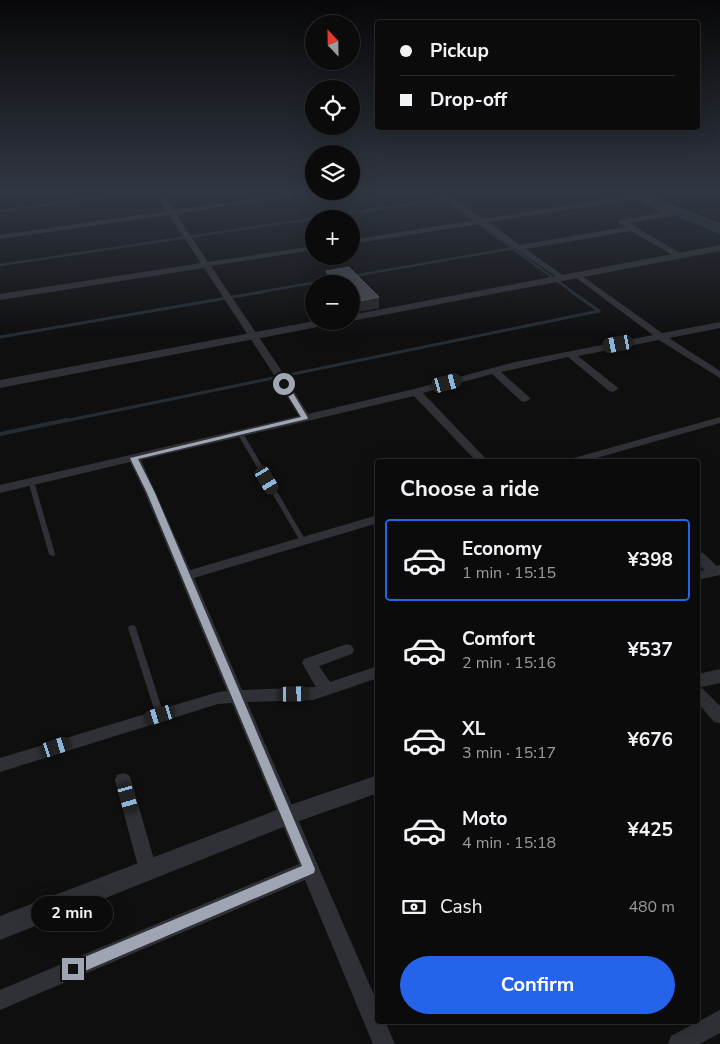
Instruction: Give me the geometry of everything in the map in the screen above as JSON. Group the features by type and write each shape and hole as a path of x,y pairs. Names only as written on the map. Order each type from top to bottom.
{"street":[{"path":"188,239 305,418"},
{"path":"505,239 561,278"},
{"path":"519,248 572,239"},
{"path":"651,239 679,255"},
{"path":"360,316 720,248"},
{"path":"0,297 305,249"},
{"path":"578,275 661,336 720,376"},
{"path":"0,489 416,392 494,371 570,354 720,325"},
{"path":"0,384 305,327"},
{"path":"570,354 613,389"},
{"path":"494,371 525,399"},
{"path":"416,392 479,459"},
{"path":"581,459 720,420"},
{"path":"134,458 151,493 375,1023"},
{"path":"185,576 303,541 375,522"},
{"path":"700,558 717,571"},
{"path":"700,575 717,571"},
{"path":"326,689 309,663 347,650"},
{"path":"0,765 218,698 313,694 375,673"},
{"path":"700,681 720,676"},
{"path":"700,694 720,717"},
{"path":"123,780 148,870"},
{"path":"0,928 287,816 375,785"},
{"path":"0,1000 309,869"},
{"path":"679,1044 720,1021"},
{"path":"375,1024 384,1044"}],"lane":[{"path":"240,433 303,541"},
{"path":"31,482 52,554"},
{"path":"132,628 160,715"}],"building":[{"path":"349,267 357,275 330,275 326,271"},
{"path":"360,278 379,297 360,301"}],"waterway":[{"path":"0,265 177,239"},
{"path":"499,239 512,248"},
{"path":"359,275 512,248"},
{"path":"512,248 574,293"},
{"path":"255,293 305,284"},
{"path":"0,337 262,292"},
{"path":"60,422 599,311 572,292"},
{"path":"0,434 67,420"}],"route":[{"path":"73,969 309,869 151,493 134,458 305,418 284,384"}]}
